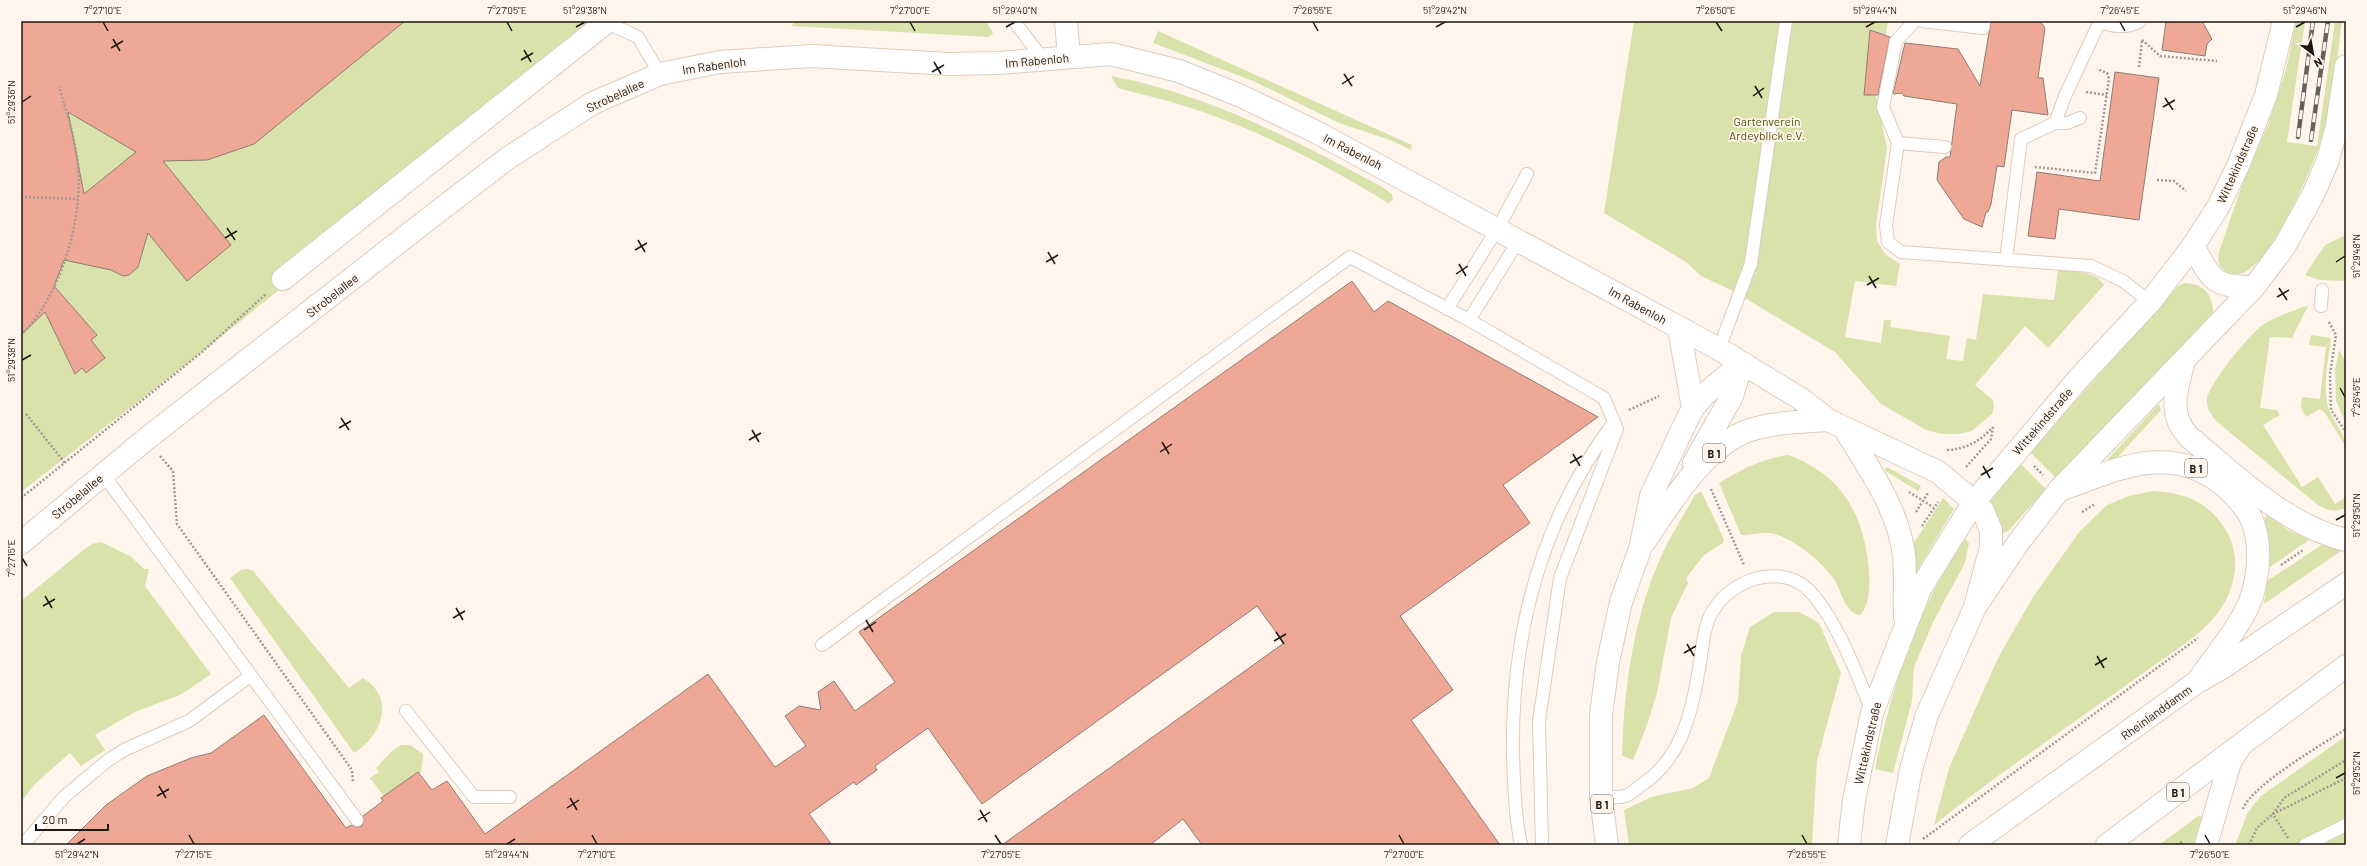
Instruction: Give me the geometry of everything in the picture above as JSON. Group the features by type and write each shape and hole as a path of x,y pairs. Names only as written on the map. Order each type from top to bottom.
{"main road":[{"path":"1066,21 1068,57"},
{"name":"Wittekindstraße","path":"1849,845 1854,800 1872,713 1905,624 1920,589 1974,502 2080,377 2150,302 2192,246 2218,208 2238,166 2266,95 2284,21"},
{"path":"283,279 606,22"},
{"name":"Im Rabenloh","path":"660,74 720,62 812,56 949,64 999,63 1042,58 1111,54 1179,71 1241,96 1316,132 1498,228 1719,349 1801,399 1836,424 1938,472 1983,511 1991,530 1991,547 1975,607"},
{"path":"1897,845 1911,769 1927,715 1975,607 2018,543 2053,484 2183,363 2254,287 2300,220 2328,160 2337,126 2346,66"},
{"name":"Strobelallee","path":"21,543 145,440 508,158 593,103 660,74"},
{"path":"2192,246 2208,273 2221,284 2231,287 2254,287"},
{"path":"1680,328 1693,408"},
{"name":"B 1","path":"1607,845 1601,797 1601,715 1608,662 1621,602 1640,549 1651,496 1693,408 1704,395 1742,363"},
{"name":"B 1","path":"1686,481 1694,462 1732,396 1742,363"},
{"path":"2183,363 2175,402 2175,416 2180,427 2204,449 2282,511 2307,526 2336,537"},
{"path":"1836,424 1885,495 1896,523 1904,555 1905,624"},
{"name":"B 1","path":"1640,549 1686,481 1713,454 1748,431 1766,425 1836,424"},
{"name":"B 1","path":"2053,484 2092,477 2145,463 2187,464 2206,472 2230,491 2243,505 2251,518 2258,552 2255,583 2245,612 2197,682"},
{"name":"Rheinlanddamm","path":"1970,845 2197,682 2222,668 2346,584"},
{"name":"B 1","path":"2107,845 2346,666"},
{"path":"2209,836 2230,762 2248,738"}],"lane":[{"path":"1014,21 1042,58"},
{"path":"1719,349 1751,263 1786,21"},
{"path":"1914,21 1896,40 1883,107 1898,143 1886,225 1888,242 1901,252 2091,266 2123,281 2150,302"},
{"path":"1922,21 1983,28 1984,21"},
{"path":"2055,123 2064,96 2100,21 2112,26 2125,26 2138,22"},
{"path":"606,22 638,37 660,74"},
{"path":"2006,260 2021,138 2055,123 2067,123 2080,118"},
{"path":"1898,143 1945,147"},
{"path":"1447,310 1498,228 1527,174"},
{"path":"1469,320 1519,240"},
{"path":"822,645 1350,257 1447,310 1469,320 1604,398 1617,429 1560,578 1539,721 1542,845"},
{"path":"2321,306 2322,290"},
{"path":"1521,845 1515,801 1513,744 1514,687 1519,649 1533,588 1557,519 1590,455 1614,422"},
{"path":"103,474 357,820"},
{"path":"1601,797 1625,796 1651,780 1668,762 1678,746 1690,712 1709,618 1719,602 1731,590 1750,580 1775,576 1791,578 1806,587 1821,605 1854,665 1872,713"},
{"path":"23,845 64,797 107,761 124,750 189,721 250,676"},
{"path":"406,711 474,797 510,797"},
{"path":"2305,845 2346,825"}],"path":[{"path":"2138,22 2143,41 2139,67"},
{"path":"2143,41 2160,56 2217,61"},
{"path":"2034,175 2035,167 2095,173 2109,79 2107,73 2102,69 2092,70"},
{"path":"2085,86 2083,92 2107,95"},
{"path":"21,335 29,328 54,287 70,246 78,199 78,167 71,127 59,87"},
{"path":"2157,180 2174,181 2186,191"},
{"path":"21,197 78,199"},
{"path":"21,498 202,352 283,279"},
{"path":"2321,306 2336,335 2330,374 2331,410 2346,432"},
{"path":"1641,405 1659,396"},
{"path":"26,414 65,463"},
{"path":"1952,483 1991,439 1993,427"},
{"path":"145,440 173,471 177,524 352,770 353,784"},
{"path":"2030,462 2053,484"},
{"path":"1914,515 1930,490"},
{"path":"1714,496 1750,580"},
{"path":"2082,512 2099,501"},
{"path":"1921,527 1933,507"},
{"path":"2255,583 2336,537"},
{"path":"1920,841 2201,636"},
{"path":"2240,816 2245,803 2258,789 2346,729"},
{"path":"2274,814 2284,798 2346,760"},
{"path":"2249,845 2257,828 2274,814 2346,778"},
{"path":"2274,814 2292,845"},
{"path":"2177,845 2196,831 2209,836"}],"green space":[{"path":"21,21 613,21 202,352 21,492"},
{"path":"796,21 986,21 993,33 989,37 791,26"},
{"name":"Gartenverein Ardeyblick e.V.","path":"1634,21 1888,21 1876,96 1887,148 1876,225 1877,241 1886,255 1900,264 1896,286 1855,281 1845,337 1881,343 1884,320 1891,320 1890,327 1950,336 1946,359 1963,361 1967,338 1976,340 1983,294 2054,300 2058,270 2090,274 2100,280 2104,285 2048,348 2025,326 1975,385 1993,400 1994,406 1992,414 1972,431 1959,434 1941,434 1926,430 1881,404 1835,352 1733,291 1701,276 1686,262 1604,213"},
{"path":"2296,21 2305,21 2287,142 2317,146 2335,21 2342,21 2328,119 2310,169 2284,224 2268,249 2251,268 2236,275 2221,267 2218,260 2219,252 2243,182 2268,125 2286,70"},
{"path":"1158,31 1412,145 1411,150 1390,140 1339,123 1253,81 1153,43"},
{"path":"1111,76 1182,94 1251,121 1284,136 1382,187 1392,194 1393,200 1388,203 1321,164 1275,141 1227,121 1182,105 1118,88"},
{"path":"2346,235 2346,281 2319,280 2305,275 2325,245"},
{"path":"2184,283 2197,285 2206,291 2212,301 2213,314 2057,479 2030,452 2178,286"},
{"path":"2308,306 2292,338 2270,337 2260,408 2277,410 2280,415 2263,425 2302,487 2318,477 2335,504 2346,497 2346,508 2339,510 2329,510 2318,505 2216,421 2207,405 2209,392 2215,382 2249,337 2264,324"},
{"path":"2311,335 2331,338 2326,372 2328,407 2344,437 2346,447 2325,413 2320,409 2306,417 2301,408 2302,397 2320,399 2326,347 2309,345"},
{"path":"2339,350 2346,362 2346,424 2336,401 2335,370"},
{"path":"2159,404 2161,410 2116,459 2106,461"},
{"path":"1788,455 1807,463 1823,474 1836,486 1856,515 1862,532 1869,571 1868,600 1860,615 1855,614 1847,606 1837,584 1829,572 1808,552 1791,541 1775,534 1763,533 1741,535 1719,483 1752,465 1769,459"},
{"path":"2020,463 2046,489 2008,531 2003,533 2000,531 1990,502"},
{"path":"1887,467 1921,486 1918,491 1884,470"},
{"path":"1701,491 1724,539 1723,543 1704,555 1686,578 1688,583 1671,618 1657,693 1646,728 1633,760 1622,756 1628,676 1638,623 1654,572 1665,548 1695,495"},
{"path":"2153,491 2176,494 2195,500 2211,512 2226,530 2233,549 2235,568 2231,588 2222,607 2215,617 2195,636 2010,767 1934,825 1949,768 1999,656 2033,597 2080,531 2107,505 2129,496"},
{"path":"1943,498 1954,509 1915,574 1912,546"},
{"path":"2265,516 2272,518 2288,530 2309,540 2270,567 2265,529"},
{"path":"1965,538 1969,543 1965,563 1934,620 1914,667 1912,701 1893,773 1875,769 1894,690 1912,639 1934,590 1957,547"},
{"path":"101,542 130,556 144,569 149,569 145,586 211,674 182,694 135,712 95,735 105,750 81,766 70,753 35,784 21,802 21,601 82,551 92,544"},
{"path":"2323,544 2342,548 2341,551 2264,604 2267,581"},
{"path":"248,569 253,571 349,688 363,678 373,686 379,696 382,706 378,727 364,746 354,753 230,578 241,570"},
{"path":"1774,612 1799,612 1819,623 1841,673 1817,761 1812,845 1629,845 1624,810 1651,797 1693,788 1709,778 1738,701 1741,656 1750,627"},
{"path":"2346,736 2346,845 2235,845 2248,812 2261,796"},
{"path":"401,745 410,745 423,754 421,773 418,772 384,796 370,778 379,772 376,768 392,751"},
{"path":"2198,816 2201,816 2201,820 2193,845 2159,845"}],"building":[{"path":"21,21 405,21 254,144 207,160 163,161 231,245 187,281 148,233 138,267 129,275 123,276 111,270 64,260 54,286 97,335 91,340 105,358 86,373 82,368 75,374 45,312 21,335","holes":["68,112 136,152 84,194"]},
{"path":"1991,21 2040,21 2045,28 2038,78 2043,78 2048,115 2012,110 2004,167 1997,166 1991,204 1988,212 1986,212 1982,227 1964,219 1937,180 1939,162 1946,157 1950,157 1957,104 1904,96 1902,93 1893,94 1905,43 1958,49 1980,86"},
{"path":"2166,21 2202,21 2212,39 2207,44 2205,56 2162,50"},
{"path":"1870,30 1890,37 1878,95 1864,95"},
{"path":"2115,72 2159,78 2139,220 2059,209 2055,239 2028,236 2037,172 2100,181"},
{"path":"1352,281 1374,312 1388,301 1598,417 1503,485 1530,523 1400,616 1453,690 1411,720 1500,845 1202,845 1183,819 1150,845 1002,845 1284,643 1257,606 982,804 928,728 875,766 877,770 856,785 854,782 809,814 832,845 66,845 106,805 147,776 191,758 211,753 264,715 346,828 351,825 357,827 362,826 364,820 363,816 383,801 381,798 418,772 432,790 447,781 485,834 708,674 775,767 806,746 785,716 799,706 821,710 818,692 834,681 855,711 895,682 859,632"}],"railway":[{"path":"2298,137 2313,21"},
{"path":"2311,140 2328,21"}]}
